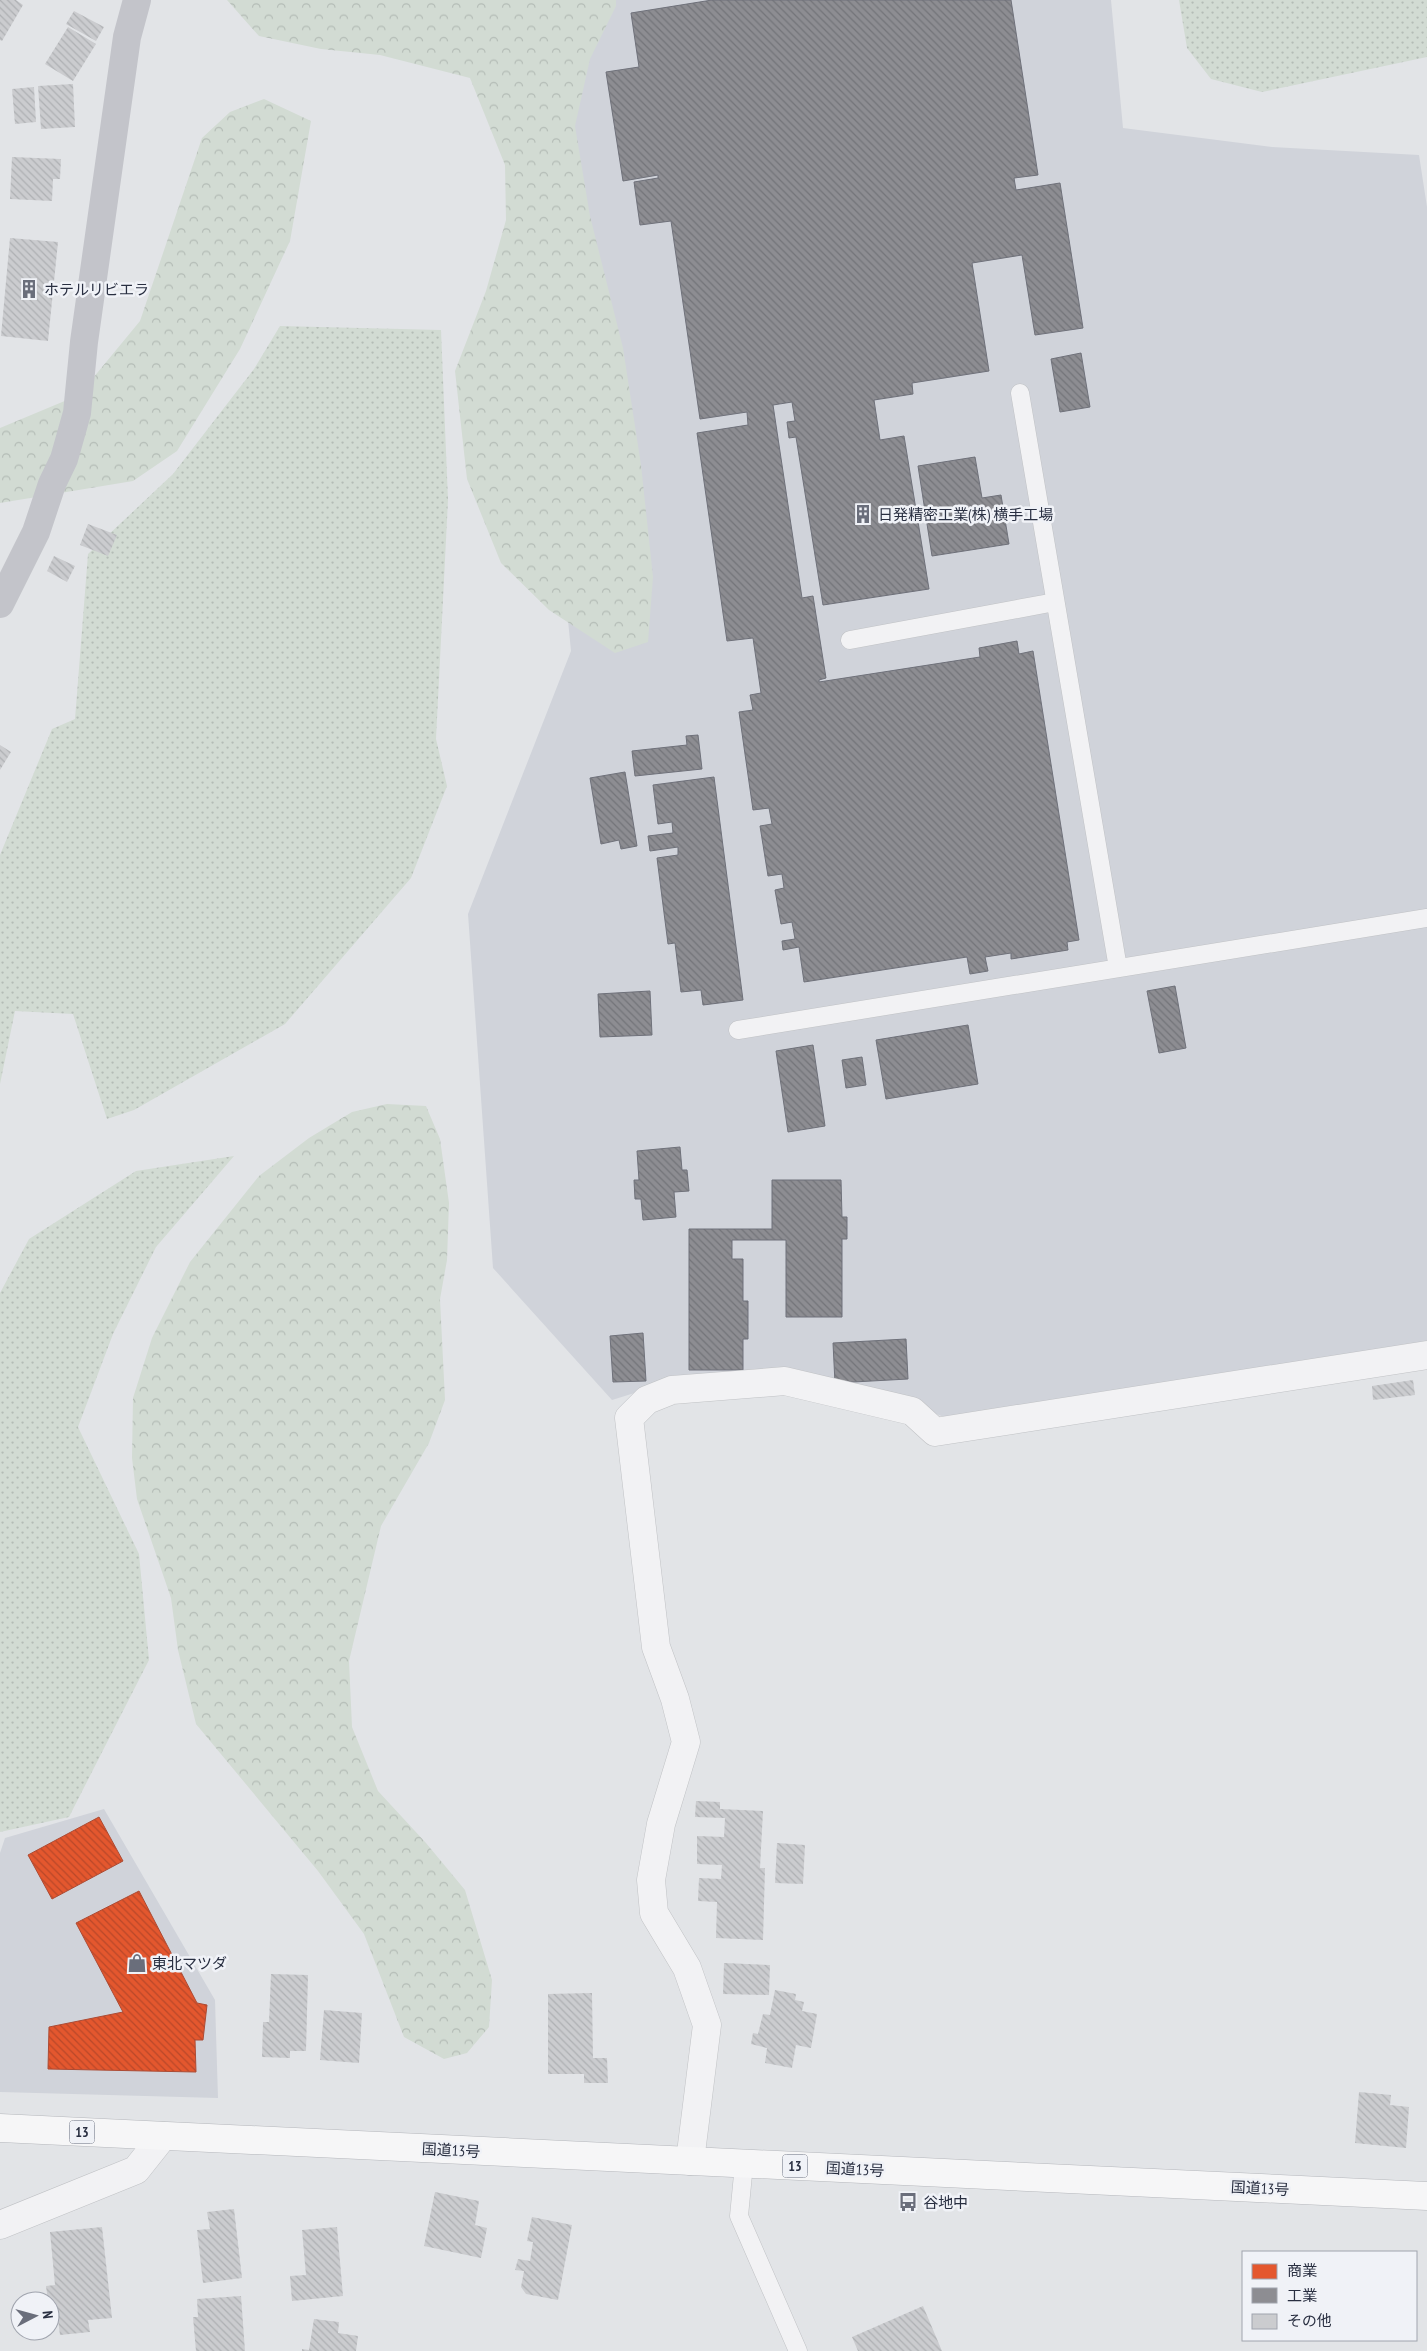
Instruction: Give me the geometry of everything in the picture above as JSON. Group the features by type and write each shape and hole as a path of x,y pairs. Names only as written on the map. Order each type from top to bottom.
{"highway":[{"name":"13","path":"0,2128 164,2136"},
{"name":"国道13号","path":"164,2136 1427,2196"}],"street":[{"path":"0,604 36,532 52,484 64,459 77,414 84,342 126,36 137,0"},
{"path":"690,2161 707,2025 687,1968 654,1913 651,1880 661,1824 686,1742 675,1699 656,1647 629,1418 647,1400 672,1390 785,1381 912,1411 935,1432 1427,1355"},
{"path":"0,2224 136,2170 164,2136"}],"lane":[{"path":"1020,393 1118,968"},
{"path":"850,640 1055,602"},
{"path":"738,1030 1427,918"},
{"path":"744,2164 739,2216 798,2351"}],"shaded area":[{"path":"522,0 1111,0 1123,128 1272,147 1419,155 1427,207 1427,1342 944,1417 909,1403 673,1381 612,1400 493,1268 468,914 571,651 527,199"},
{"path":"104,1809 215,2000 218,2098 0,2092 0,1853 5,1838"}],"green space":[{"path":"227,0 616,0 616,6 590,59 575,126 590,216 623,348 641,465 653,577 648,642 615,653 549,610 501,563 467,479 455,371 486,291 506,220 505,165 470,78 380,55 321,49 259,36"},
{"path":"1179,0 1427,0 1427,57 1262,92 1211,79 1187,48"},
{"path":"264,99 311,121 290,241 240,349 177,451 133,481 0,503 0,428 79,395 140,321 202,138 230,112"},
{"path":"280,326 441,330 448,500 436,739 447,786 411,878 285,1024 134,1110 107,1119 73,1014 15,1011 0,1084 0,855 52,729 75,719 88,554 173,474 254,369"},
{"path":"387,1104 426,1106 440,1139 449,1203 447,1260 440,1299 445,1400 429,1443 381,1526 349,1661 352,1727 378,1791 426,1843 465,1890 492,1980 489,2027 467,2053 444,2059 404,2037 364,1934 318,1871 196,1724 178,1650 171,1598 137,1499 132,1458 133,1398 152,1338 190,1262 259,1176 309,1138 352,1112"},
{"path":"234,1156 156,1247 113,1334 78,1427 139,1554 149,1660 69,1817 0,1832 0,1293 29,1239 136,1171"}],"building: 商業":[{"path":"99,1817 123,1861 52,1899 28,1855"},
{"name":"東北マツダ","path":"139,1891 197,2003 207,2005 203,2040 195,2040 196,2072 48,2069 49,2027 123,2012 76,1923"}],"building: 工業":[{"name":"日発精密工業(株) 横手工場","path":"712,0 1011,0 1038,175 1014,178 1016,190 1060,183 1083,328 1035,335 1022,255 972,263 989,371 912,383 913,394 874,400 880,440 904,436 929,589 823,605 796,437 789,438 787,422 795,421 792,402 773,405 802,598 813,596 826,678 819,680 819,682 980,657 979,648 1017,641 1019,654 1033,651 1079,940 1067,942 1068,950 1011,959 1011,953 985,957 988,971 970,974 967,957 804,982 799,947 783,950 782,941 795,939 792,922 781,924 775,890 784,888 782,874 768,876 760,826 772,824 769,808 753,810 739,712 753,710 750,695 761,693 753,638 727,641 697,433 748,425 747,412 700,419 671,221 640,225 634,182 658,178 658,175 623,181 606,72 639,67 631,13"},
{"path":"1081,353 1090,407 1060,412 1051,359"},
{"path":"975,457 982,498 1001,495 1009,544 932,556 918,466"},
{"path":"698,735 702,769 635,776 632,751 687,745 686,736"},
{"path":"625,772 637,846 621,849 619,840 601,844 590,778"},
{"path":"714,777 743,1000 703,1005 701,990 681,992 675,943 668,944 657,858 678,855 678,847 650,851 648,836 673,833 672,822 658,824 653,785"},
{"path":"1175,986 1186,1048 1159,1053 1147,991"},
{"path":"650,991 652,1035 600,1037 598,994"},
{"path":"968,1025 978,1084 886,1099 876,1040"},
{"path":"813,1045 825,1126 788,1132 776,1051"},
{"path":"862,1057 866,1085 846,1088 842,1060"},
{"path":"680,1147 682,1170 687,1170 689,1191 674,1192 676,1217 643,1220 641,1199 635,1199 634,1180 639,1180 637,1151"},
{"path":"772,1180 841,1180 842,1217 847,1217 847,1239 842,1239 842,1317 786,1317 786,1240 732,1240 732,1259 743,1259 743,1301 748,1301 748,1339 743,1339 743,1370 689,1370 689,1229 772,1229"},
{"path":"643,1333 646,1381 613,1382 610,1336"},
{"path":"906,1339 908,1379 835,1383 833,1343"}],"building: その他":[{"path":"0,0 16,0 23,5 2,41 0,40"},
{"path":"74,11 104,27 96,41 66,24"},
{"path":"68,27 96,44 73,81 45,64"},
{"path":"73,84 75,127 41,129 38,86"},
{"path":"34,87 36,122 15,124 12,89"},
{"path":"12,157 61,159 60,179 53,179 52,201 10,199"},
{"name":"ホテルリビエラ","path":"10,238 58,242 48,341 1,336"},
{"path":"88,524 117,535 108,556 80,545"},
{"path":"54,556 75,566 67,582 47,571"},
{"path":"0,745 11,752 0,770"},
{"path":"1413,1380 1415,1395 1373,1400 1372,1386"},
{"path":"696,1801 720,1802 720,1809 763,1811 760,1868 765,1868 763,1940 716,1938 717,1902 698,1901 699,1878 721,1879 722,1865 697,1864 697,1836 724,1837 725,1818 695,1817"},
{"path":"777,1843 805,1845 803,1884 775,1883"},
{"path":"724,1963 770,1965 769,1995 723,1994"},
{"path":"271,1974 308,1975 306,2051 290,2051 290,2058 262,2057 263,2022 269,2022"},
{"path":"775,1990 796,1994 795,2000 804,2002 802,2011 817,2014 811,2048 796,2045 792,2068 765,2063 767,2048 751,2044 753,2033 758,2034 763,2014 770,2015"},
{"path":"592,1993 593,2058 607,2058 608,2083 584,2083 584,2074 548,2074 548,1994"},
{"path":"324,2010 362,2013 359,2063 320,2060"},
{"path":"1359,2092 1391,2095 1390,2105 1409,2107 1406,2148 1355,2143"},
{"path":"435,2192 479,2201 475,2225 487,2228 481,2258 424,2246"},
{"path":"234,2209 242,2278 203,2283 197,2230 210,2229 207,2212"},
{"path":"532,2217 572,2225 558,2300 526,2294 521,2287 524,2271 515,2270 518,2259 530,2261 533,2242 527,2241"},
{"path":"102,2227 112,2318 88,2320 90,2332 60,2335 60,2291 47,2291 46,2286 55,2285 50,2232"},
{"path":"337,2227 343,2296 292,2301 290,2276 306,2275 302,2230"},
{"path":"241,2296 245,2351 196,2351 193,2317 198,2317 197,2299"},
{"path":"923,2306 942,2351 858,2351 852,2337"},
{"path":"314,2319 339,2322 338,2333 358,2336 356,2351 302,2351 302,2349 309,2350"}],"place":[{"name":"ホテルリビエラ","path":"29,289"},
{"name":"日発精密工業(株) 横手工場","path":"863,514"},
{"name":"東北マツダ","path":"137,1963"},
{"name":"谷地中","path":"908,2202"}]}
